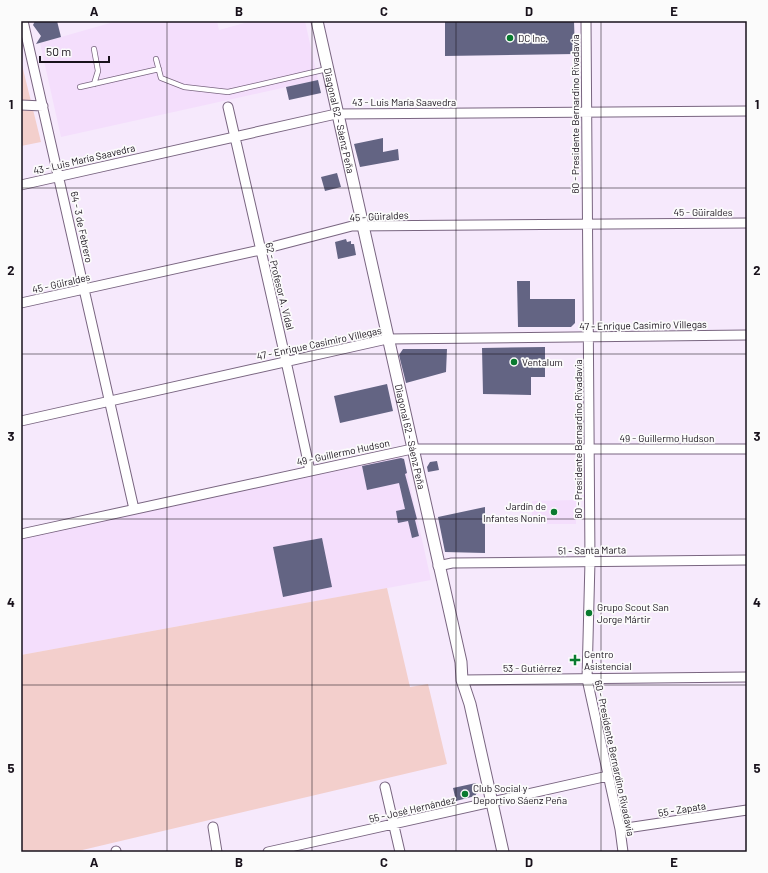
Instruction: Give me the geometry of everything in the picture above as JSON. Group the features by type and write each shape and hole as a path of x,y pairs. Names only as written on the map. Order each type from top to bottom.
{"street":[{"name":"64 - 3 de Febrero","path":"23,21 134,509"},
{"name":"Diagonal 62 - Sáenz Peña","path":"317,21 336,114 461,662 462,680 470,704 503,852"},
{"name":"60 - Presidente Bernardino Rivadavia","path":"586,21 590,561 587,679 620,829 623,852"},
{"path":"21,105 43,106"},
{"name":"62 - Profesor A. Vidal","path":"228,107 287,361 310,471"},
{"name":"43 - Luis María Saavedra","path":"21,185 336,114 747,110"},
{"name":"45 - Güiraldes","path":"21,303 260,250 352,226 747,223"},
{"name":"47 - Enrique Casimiro Villegas","path":"21,422 387,339 747,334"},
{"name":"49 - Guillermo Hudson","path":"21,534 412,449 747,449"},
{"name":"51 - Santa Marta","path":"438,566 452,563 747,560"},
{"name":"53 - Gutiérrez","path":"462,680 747,677"},
{"name":"55 - José Hernández","path":"268,852 608,776"},
{"path":"385,787 400,852"},
{"name":"55 - Zapata","path":"620,829 747,810"},
{"path":"213,827 217,852"}],"lane":[{"path":"94,49 98,71 94,84"},
{"path":"156,59 161,78 184,87 228,92 328,69"},
{"path":"80,87 159,69"}],"shaded area":[{"path":"117,21 217,21 219,30 252,21 305,21 318,80 61,137 40,43"},
{"path":"21,61 41,142 21,146"},
{"path":"400,457 404,459 431,580 21,655 21,538"},
{"name":"Jardín de Infantes Nonin","path":"576,500 576,524 532,524 532,501"},
{"path":"387,588 410,687 428,684 447,764 74,852 21,852 21,655"}],"building":[{"path":"35,21 57,21 61,37 36,44 41,36 33,25"},
{"name":"DC Inc.","path":"445,21 574,21 575,54 445,56"},
{"path":"318,80 321,93 289,100 286,87"},
{"path":"383,138 383,152 398,149 399,160 360,167 354,144"},
{"path":"337,173 341,187 325,191 321,177"},
{"path":"346,239 347,242 351,241 351,244 354,244 356,255 338,259 335,242"},
{"path":"517,281 530,281 530,299 575,299 575,323 571,327 518,327"},
{"name":"Ventalum","path":"545,347 545,377 531,377 531,395 483,394 482,348"},
{"path":"403,349 447,349 446,372 406,383 399,355"},
{"path":"387,384 393,411 340,423 334,396"},
{"path":"401,458 404,459 407,473 405,474 417,519 415,520 419,536 412,538 408,521 398,523 396,511 405,509 399,483 367,490 362,466"},
{"path":"437,461 439,470 428,472 427,467 430,462"},
{"path":"485,507 485,553 445,552 438,517"},
{"path":"322,538 332,587 283,597 273,547"},
{"name":"Club Social y Deportivo Sáenz Peña","path":"476,783 478,791 475,796 456,801 453,788"}],"place":[{"name":"DC Inc.","path":"510,38"},
{"name":"Ventalum","path":"514,362"},
{"name":"Jardín de Infantes Nonin","path":"554,512"},
{"name":"Grupo Scout San Jorge Mártir","path":"589,613"},
{"name":"Centro Asistencial","path":"575,660"},
{"name":"Club Social y Deportivo Sáenz Peña","path":"465,794"}]}
